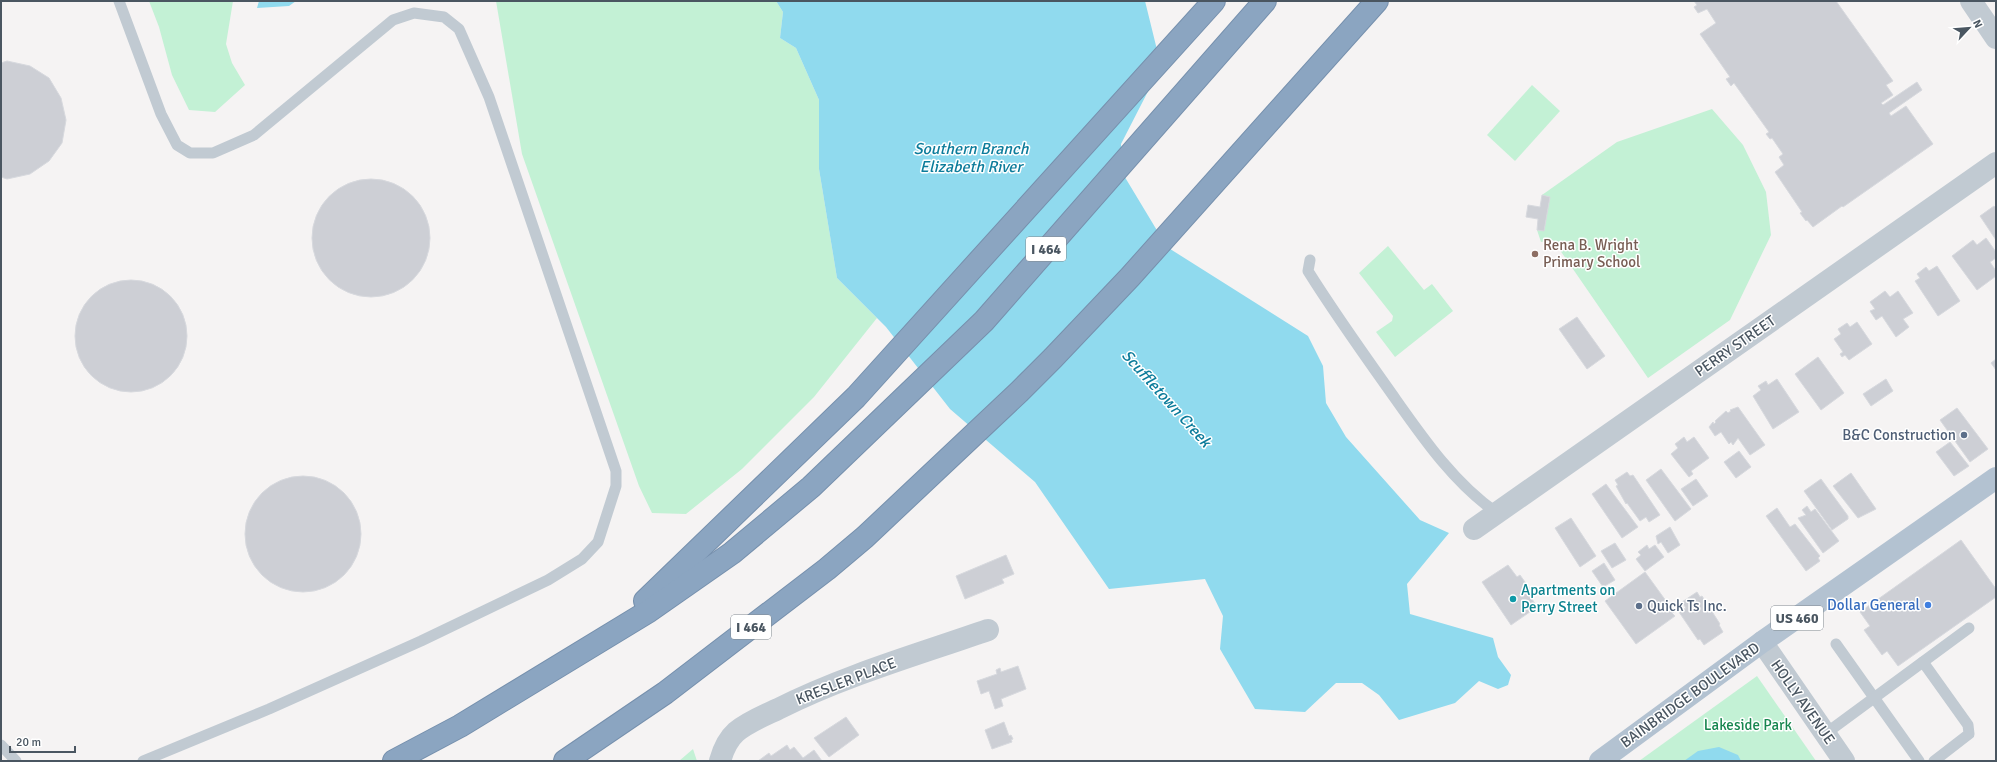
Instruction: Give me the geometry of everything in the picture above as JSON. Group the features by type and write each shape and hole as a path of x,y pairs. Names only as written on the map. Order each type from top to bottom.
{"highway":[{"path":"613,632 856,397 1214,1"},
{"name":"I 464","path":"394,761 460,726 649,611 732,553 811,487 984,321 1265,1"},
{"name":"I 464","path":"565,761 666,693 826,569 865,537 926,480 1053,358 1130,277 1377,1"}],"main road":[{"name":"BAINBRIDGE BOULEVARD","path":"1600,761 1762,642 1996,478"}],"street":[{"path":"1971,1 1996,38"},
{"name":"PERRY STREET","path":"1474,529 1996,164"},
{"name":"KRESLER PLACE","path":"720,758 725,745 734,733 747,724 795,700 833,684 988,630"},
{"name":"HOLLY AVENUE","path":"1762,642 1844,761"}],"lane":[{"path":"118,1 161,114 177,144 190,153 213,153 254,135 393,20 414,13 437,16 444,17 459,29 489,97 616,471 616,486 598,542 582,559 548,580 421,641 291,699 143,761"},
{"path":"1310,260 1308,271 1409,417 1457,479 1482,503 1497,513"},
{"path":"1825,734 1969,628"},
{"path":"1836,644 1919,761"},
{"path":"1923,662 1968,725 1969,734 1934,761"},
{"path":"1,745 16,761"}],"green space":[{"path":"149,1 233,1 226,44 232,63 245,85 215,112 189,110 172,75 159,27"},
{"path":"496,1 776,1 783,12 780,38 796,48 819,100 819,169 837,278 877,318 814,397 742,469 686,514 652,513 639,486 522,154"},
{"path":"1532,85 1560,111 1515,161 1487,135"},
{"path":"1712,109 1743,145 1766,192 1771,235 1730,320 1648,378 1553,240 1541,242 1537,230 1544,231 1550,197 1542,195 1617,142"},
{"path":"1388,246 1424,290 1432,284 1453,311 1395,357 1376,332 1392,321 1393,316 1359,273"},
{"name":"Lakeside Park","path":"1757,676 1816,761 1639,761"},
{"path":"693,749 697,761 679,761"}],"water":[{"path":"259,1 296,1 289,6 257,8"},
{"name":"Southern Branch Elizabeth River","path":"776,1 1145,1 1161,66 1121,144 1123,174 1167,247 1308,336 1323,366 1326,403 1346,437 1420,520 1449,533 1407,584 1410,614 1493,638 1498,657 1511,675 1508,685 1498,689 1479,681 1455,703 1399,720 1379,695 1362,683 1336,683 1305,712 1255,709 1220,649 1223,616 1205,579 1109,589 1035,482 950,409 886,327 837,278 819,169 819,100 796,48 780,38 783,12"},
{"path":"1719,747 1738,755 1741,761 1684,761 1698,751"}],"building":[{"path":"1694,1 1836,1 1893,81 1886,85 1893,95 1881,103 1883,105 1917,82 1922,90 1889,113 1891,116 1906,106 1933,144 1813,227 1800,213 1802,212 1775,172 1784,165 1779,157 1783,154 1772,138 1770,139 1766,134 1769,132 1734,83 1731,86 1726,79 1730,77 1700,34 1716,23 1707,9 1698,13 1694,7 1697,5"},
{"path":"7,61 30,66 49,78 61,98 66,120 62,143 49,161 30,174 7,179 1,177 1,63"},
{"path":"371,179 394,183 413,196 426,215 430,238 426,261 413,280 394,293 371,297 348,293 329,280 316,261 312,238 316,215 329,196 348,183"},
{"path":"1542,195 1550,197 1544,231 1537,230 1538,219 1526,217 1528,205 1540,207"},
{"path":"1994,206 1996,208 1996,240 1980,216"},
{"path":"1986,238 1996,252 1996,258 1990,262 1996,271 1996,276 1977,290 1952,256 1973,240 1977,245"},
{"path":"1937,266 1960,301 1938,316 1915,281 1920,278 1917,274 1926,267 1929,271"},
{"path":"131,280 153,284 171,296 183,314 187,336 183,358 171,376 153,388 131,392 109,388 91,376 79,358 75,336 79,314 91,296 109,284"},
{"path":"1885,291 1890,297 1898,291 1913,313 1903,319 1909,327 1896,337 1882,316 1876,320 1870,311 1875,309 1870,302"},
{"path":"1577,317 1605,356 1587,369 1559,329"},
{"path":"1857,322 1872,344 1849,360 1845,355 1842,357 1840,354 1843,352 1834,339 1841,334 1838,329 1847,323 1850,327"},
{"path":"1818,357 1844,393 1821,410 1795,374"},
{"path":"1996,359 1996,370 1991,363"},
{"path":"1777,379 1799,412 1773,429 1753,396 1761,390 1758,386 1766,381 1768,385"},
{"path":"1886,379 1893,391 1871,406 1863,394"},
{"path":"1738,407 1765,445 1750,455 1738,438 1733,445 1731,442 1729,444 1721,432 1715,436 1709,427 1713,422 1714,424 1716,422 1715,421 1726,411 1728,413 1731,411 1730,410"},
{"name":"B&C Construction","path":"1957,408 1988,449 1970,462 1940,420"},
{"path":"1684,437 1687,442 1694,437 1709,458 1691,471 1693,474 1689,477 1671,454 1678,448 1675,444"},
{"path":"1950,442 1969,466 1954,476 1936,452"},
{"path":"1739,451 1751,467 1736,478 1724,462"},
{"path":"1661,469 1691,509 1675,521 1646,480"},
{"path":"1627,472 1630,476 1633,475 1660,515 1649,522 1646,517 1640,521 1627,503 1626,504 1616,486 1618,485 1615,480"},
{"path":"1851,473 1876,509 1858,518 1833,486"},
{"path":"303,476 325,480 344,493 357,512 361,534 357,556 344,575 325,588 303,592 281,588 262,575 249,556 245,534 249,512 262,493 281,480"},
{"path":"1696,479 1708,496 1693,506 1681,489"},
{"path":"1821,479 1848,516 1848,519 1832,530 1804,491"},
{"path":"1606,484 1638,527 1622,538 1592,494"},
{"path":"1807,506 1811,512 1815,509 1839,541 1823,553 1798,518 1806,515 1802,510"},
{"path":"1777,508 1790,527 1795,524 1820,556 1818,558 1820,561 1806,571 1766,516"},
{"path":"1571,518 1596,556 1580,567 1555,528"},
{"path":"1670,527 1680,545 1668,553 1661,542 1658,544 1656,536"},
{"name":"Dollar General","path":"1961,540 1996,589 1996,597 1898,666 1887,651 1882,655 1864,630 1870,626 1860,612"},
{"path":"1615,543 1626,560 1612,568 1601,551"},
{"path":"1647,545 1649,549 1655,545 1664,557 1645,571 1636,559 1641,555 1638,552"},
{"path":"1006,555 1014,574 1002,579 1004,583 965,599 956,576"},
{"path":"1604,563 1615,580 1603,587 1592,571"},
{"name":"Apartments on Perry Street","path":"1508,565 1517,577 1520,575 1530,589 1527,591 1537,607 1511,625 1482,582"},
{"name":"Quick Ts Inc.","path":"1645,572 1674,612 1672,613 1675,616 1636,644 1605,601"},
{"path":"1697,592 1700,597 1702,596 1720,624 1719,625 1723,632 1704,645 1700,639 1698,640 1679,612 1686,608 1682,602"},
{"path":"1018,666 1026,689 1001,699 1003,706 995,709 989,691 981,694 977,681 997,674 996,670 1000,668 1001,672"},
{"path":"846,717 859,735 829,757 814,738"},
{"path":"1004,722 1009,736 1011,735 1013,739 1011,740 1012,742 992,749 985,730"},
{"path":"787,745 790,750 794,747 803,758 814,750 822,761 758,761 769,753 771,756"}],"place":[{"name":"Rena B. Wright Primary School","path":"1535,254"},
{"name":"B&C Construction","path":"1964,435"},
{"name":"Apartments on Perry Street","path":"1513,599"},
{"name":"Dollar General","path":"1928,605"},
{"name":"Quick Ts Inc.","path":"1639,606"}],"water label":[{"name":"Scuffletown Creek","path":"1167,398"}]}
